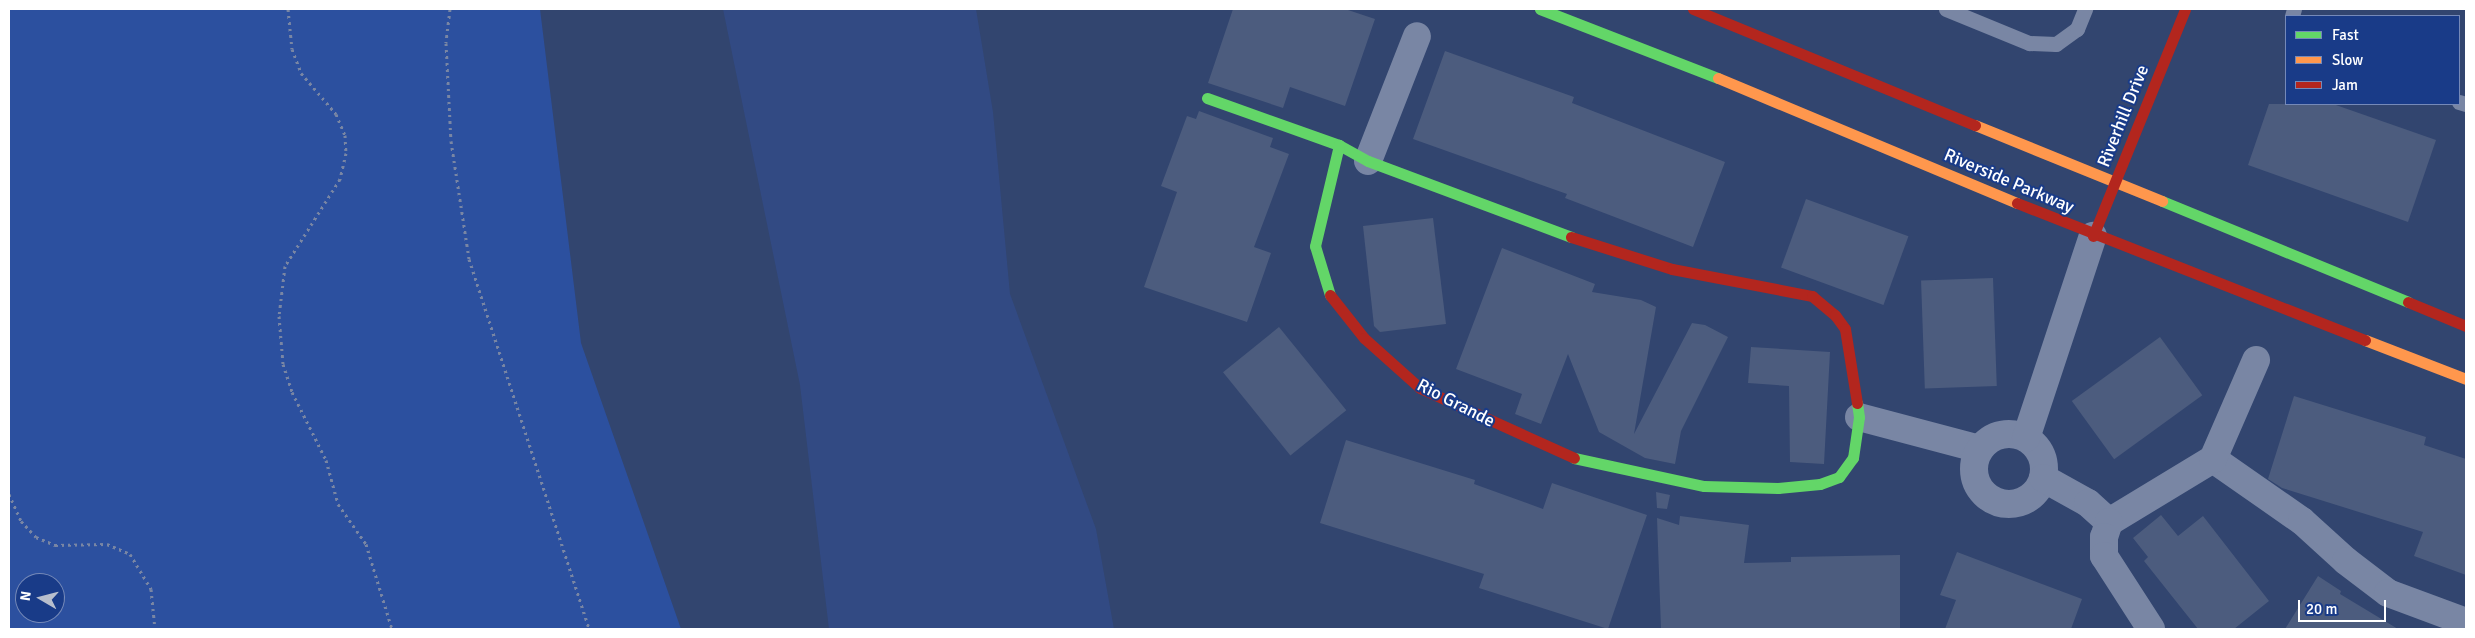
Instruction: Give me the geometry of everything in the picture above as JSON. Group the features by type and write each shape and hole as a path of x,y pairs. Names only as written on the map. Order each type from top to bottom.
{"street":[{"name":"Riverside Parkway","path":"1540,9 1745,88 2093,236 2466,379"},
{"path":"1693,9 2466,326"},
{"name":"Riverhill Drive","path":"2093,236 2185,9"},
{"path":"1368,161 1417,36"},
{"name":"Rio Grande","path":"1207,98 1339,145 1368,161 1574,238 1672,269 1812,296 1835,314 1845,329 1859,417 1853,458 1839,477 1820,484 1778,488 1704,486 1578,460 1420,388 1364,338 1329,294 1315,246 1339,145"},
{"path":"2026,438 2093,236"},
{"path":"2152,629 2104,556 2104,537 2109,522 2213,459 2256,360"},
{"path":"1859,417 1980,449"},
{"path":"2001,435 2026,438 2041,455 2043,478 2037,491 2027,500 2000,504 1988,498 1979,488 1974,476 1974,462 1980,449 1989,440 2001,435"},
{"path":"2213,459 2302,521 2346,562 2388,593 2466,622"},
{"path":"2043,478 2088,503 2109,522"}],"lane":[{"path":"1952,10 2029,43 2056,44 2077,30 2085,9"}],"path":[{"path":"288,9 292,49 301,73 336,114 345,135 346,153 340,179 285,266 279,316 283,364 292,392 326,460 338,504 366,544 392,629"},
{"path":"450,9 446,43 451,141 469,259 589,629"},
{"path":"9,494 22,521 36,536 55,545 107,544 130,554 151,589 155,629"}],"shaded area":[{"path":"9,9 540,9 581,343 681,629 9,629"},
{"path":"723,9 976,9 993,112 1010,294 1096,529 1114,629 829,629 800,385"}],"building":[{"path":"1233,9 1345,9 1375,19 1345,106 1290,87 1283,108 1208,83"},
{"path":"1445,51 1574,97 1572,103 1725,162 1693,247 1565,198 1567,194 1413,139"},
{"path":"2269,104 2336,105 2436,140 2408,222 2248,165"},
{"path":"1199,111 1273,138 1270,147 1289,154 1254,247 1271,253 1247,322 1144,287 1177,192 1161,186 1187,116 1196,119"},
{"path":"1806,199 1908,236 1883,305 1781,268"},
{"path":"1433,218 1446,324 1380,332 1374,326 1363,226"},
{"path":"1502,248 1595,284 1592,292 1641,300 1656,307 1634,434 1692,323 1705,325 1728,337 1681,431 1675,464 1645,458 1599,432 1568,354 1541,424 1515,414 1522,394 1456,369"},
{"path":"1993,278 1997,386 1925,388 1921,281"},
{"path":"1279,327 1346,410 1290,455 1223,372"},
{"path":"2160,337 2202,395 2114,459 2072,401"},
{"path":"1751,347 1830,352 1824,464 1790,462 1789,386 1748,383"},
{"path":"2294,396 2426,437 2424,445 2466,459 2466,575 2414,556 2423,532 2282,488 2268,479"},
{"path":"1346,440 1475,480 1474,484 1543,509 1552,483 1647,515 1608,629 1479,588 1484,574 1320,523"},
{"path":"1656,492 1670,495 1667,509 1657,508"},
{"path":"2161,515 2178,536 2203,516 2269,601 2234,629 2198,629 2144,561 2148,557 2133,538"},
{"path":"1680,516 1749,525 1744,563 1791,562 1791,557 1900,555 1900,629 1661,629 1657,518 1679,525"},
{"path":"1957,552 2082,599 2071,629 1945,629 1956,600 1940,595"},
{"path":"2318,576 2341,591 2340,594 2398,629 2285,629"}],"traffic: fast":[{"path":"1540,9 1718,78"},
{"path":"1207,98 1339,145 1368,161 1571,237"},
{"path":"1330,295 1315,246 1339,145"},
{"path":"2162,201 2408,302"},
{"path":"1574,458 1704,486 1778,488 1820,484 1839,477 1853,458 1859,417 1857,403"}],"traffic: slow":[{"path":"1718,78 2017,203"},
{"path":"1975,125 2162,201"},
{"path":"2365,340 2466,379"}],"traffic: jam":[{"path":"1693,9 1975,125"},
{"path":"2093,236 2185,9"},
{"path":"2017,203 2365,340"},
{"path":"1571,237 1672,269 1812,296 1835,315 1845,329 1857,403"},
{"path":"1330,295 1364,338 1420,388 1574,458"},
{"path":"2408,302 2466,326"}]}
